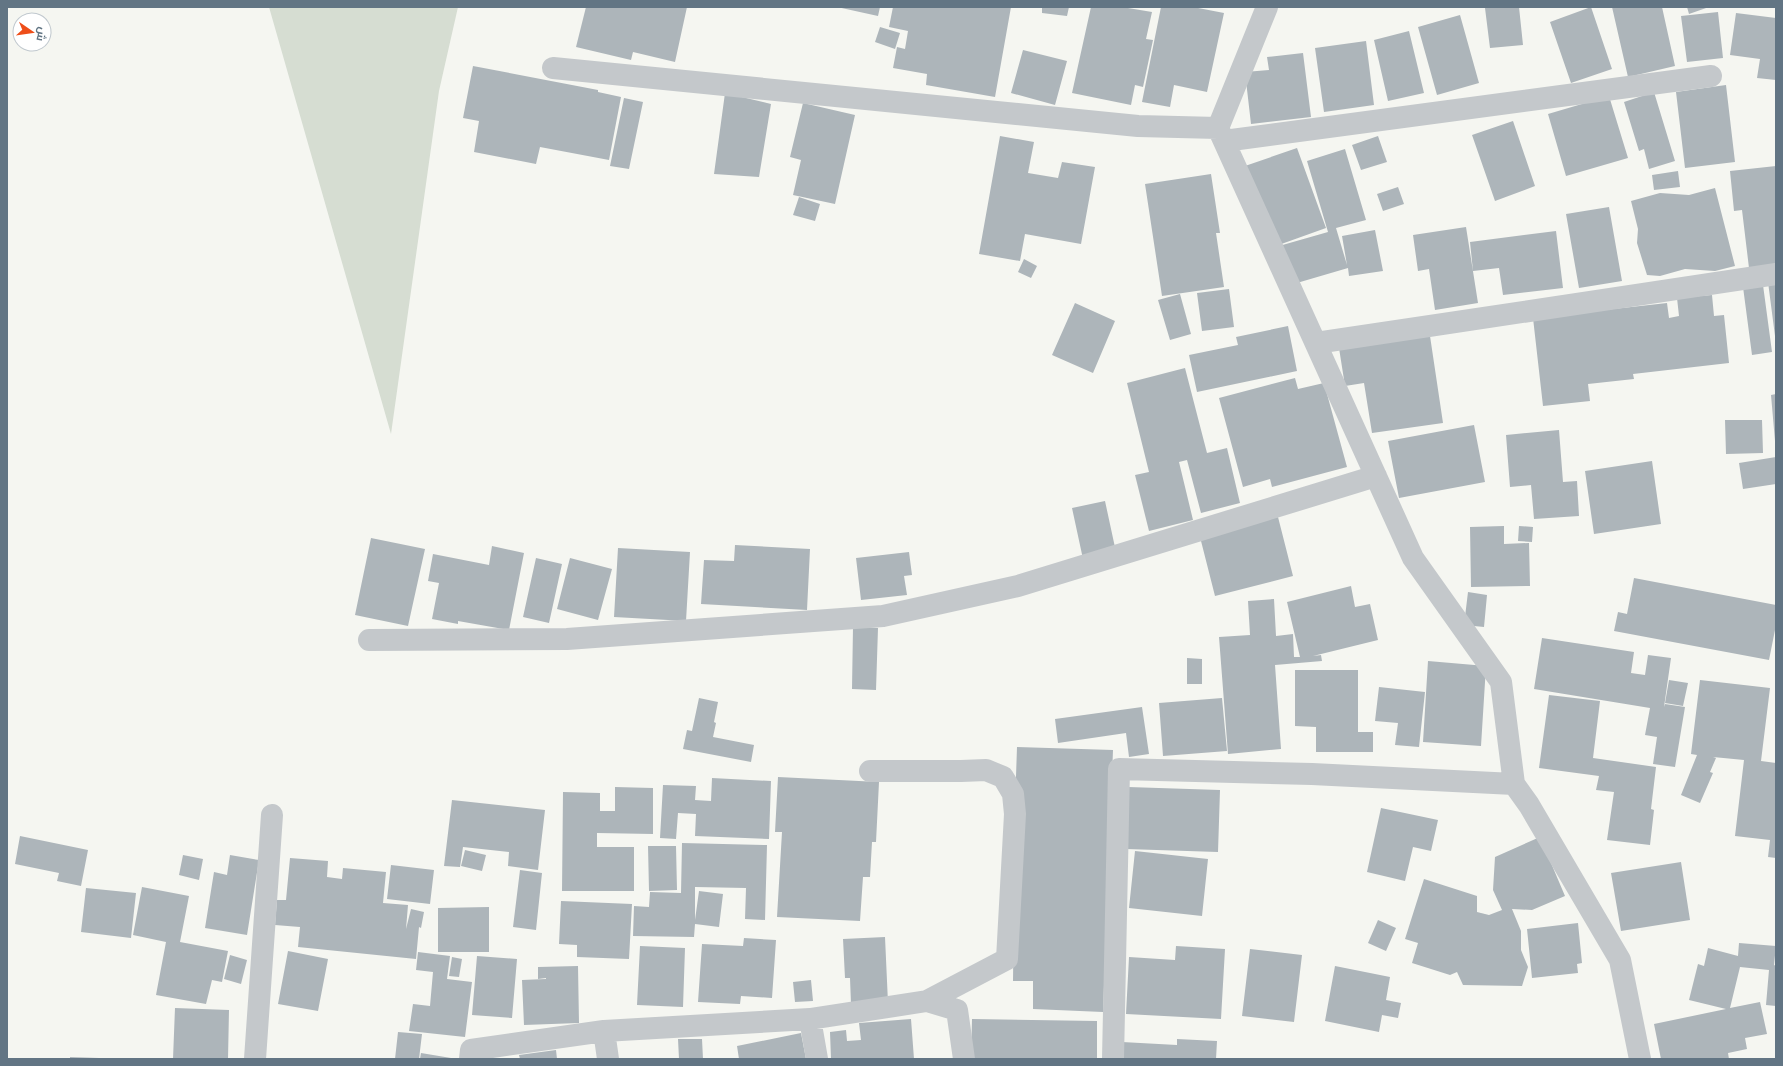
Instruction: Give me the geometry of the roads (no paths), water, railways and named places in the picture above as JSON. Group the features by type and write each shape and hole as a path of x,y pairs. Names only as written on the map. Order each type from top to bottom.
{"street":[{"path":"1267,7 1221,135 1413,558 1501,682 1514,784 1529,805 1620,960 1640,1059"},
{"path":"553,68 1221,135 1711,76"},
{"path":"1316,343 1776,274"},
{"path":"369,640 567,639 883,616 1018,586 1376,476"},
{"path":"1113,1059 1119,769 1312,774 1514,784"},
{"path":"470,1059 471,1050 604,1031 810,1019 927,1001 1007,959 1015,814 1013,794 1003,777 986,770 870,771"},
{"path":"255,1059 272,814"},
{"path":"927,1001 956,1010 964,1059"},
{"path":"810,1019 817,1059"},
{"path":"604,1031 608,1059"}]}
